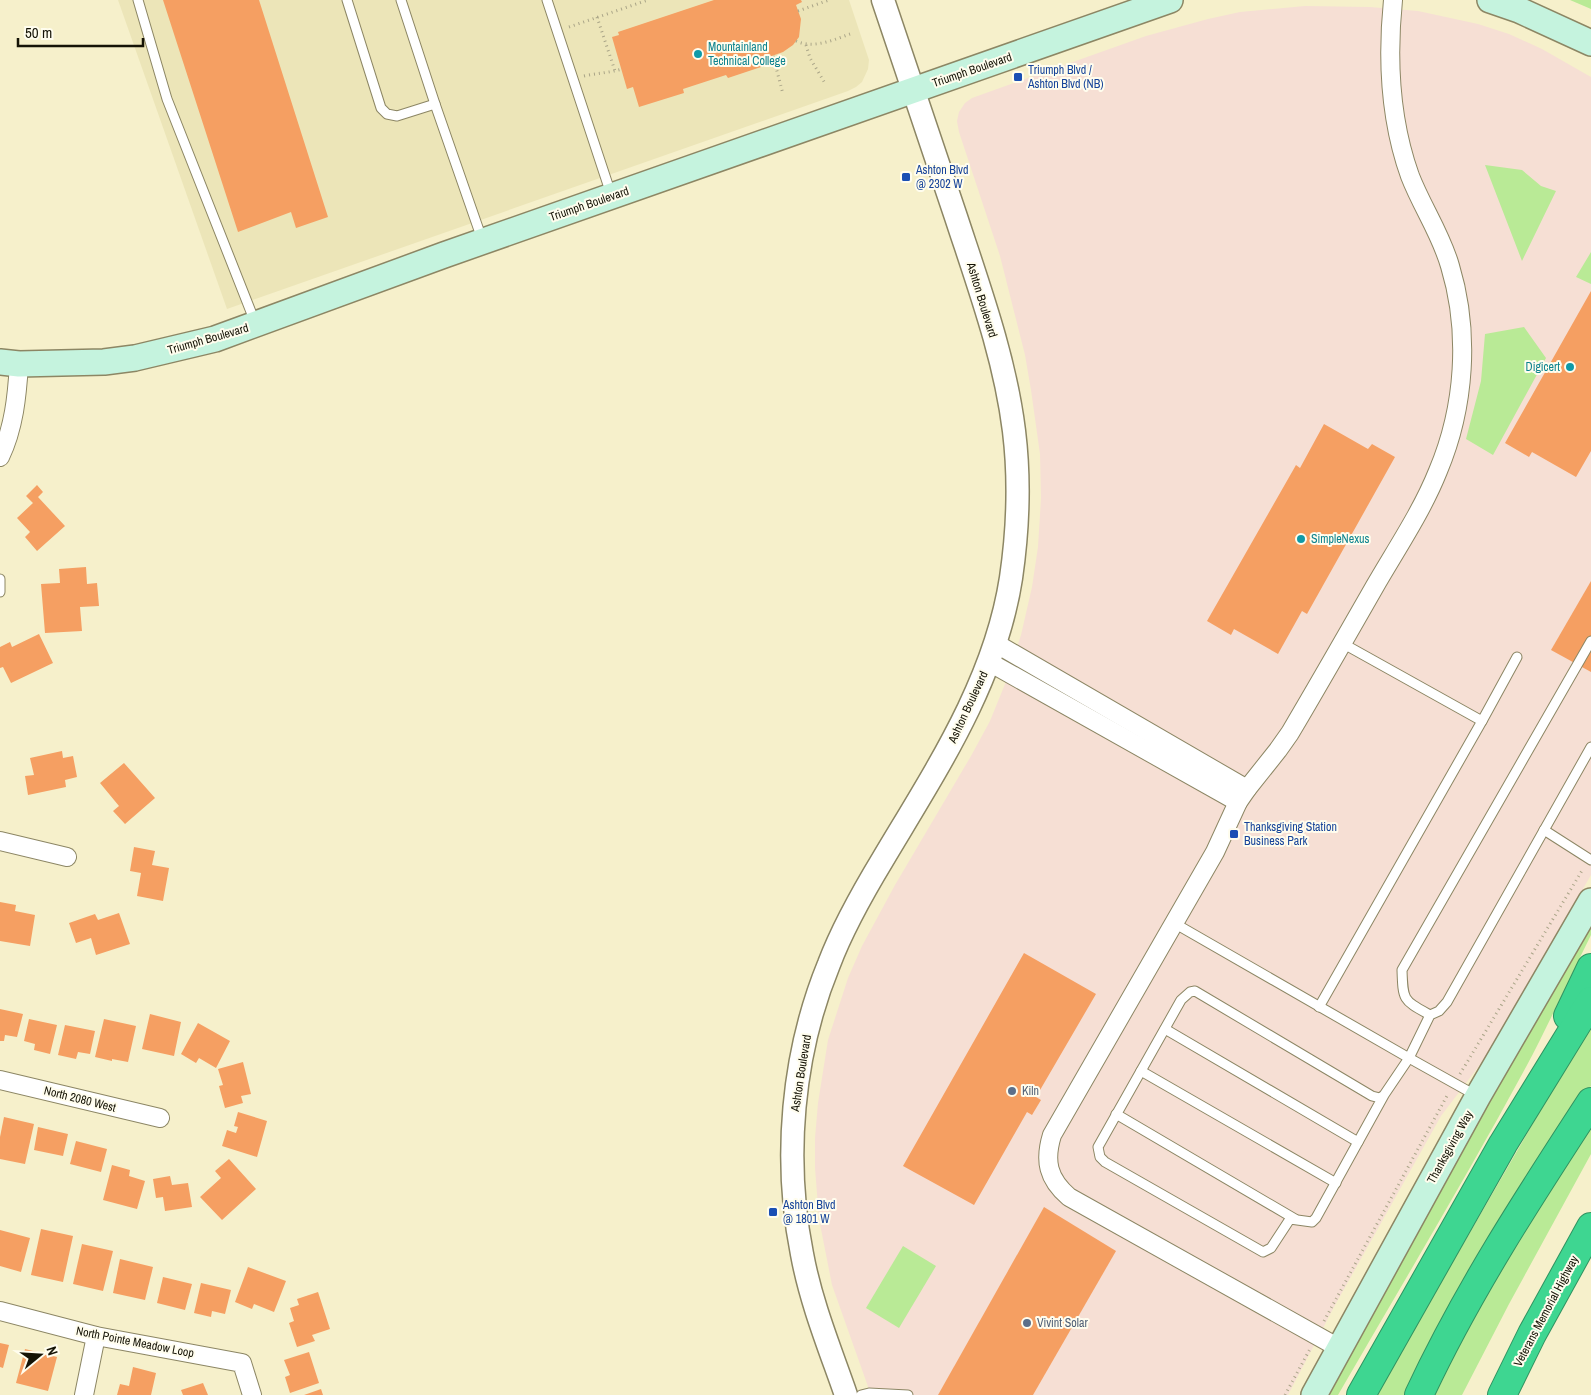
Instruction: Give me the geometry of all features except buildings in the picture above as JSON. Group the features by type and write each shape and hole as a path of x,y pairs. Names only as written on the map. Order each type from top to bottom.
{"highway":[{"path":"1503,1144 1591,968"},
{"path":"1361,1395 1503,1144 1591,1000"},
{"path":"1419,1395 1433,1364 1489,1263 1591,1102"},
{"name":"Veterans Memorial Highway","path":"1502,1395 1532,1334 1591,1227"}],"main road":[{"name":"Triumph Boulevard","path":"10,363 104,362 135,358 215,339 483,241 1170,0"},
{"path":"1490,0 1519,10 1591,43"},
{"name":"Thanksgiving Way","path":"1314,1395 1478,1096 1591,901"}],"street":[{"name":"Ashton Boulevard","path":"846,1395 816,1309 802,1256 794,1207 793,1157 795,1110 802,1053 816,1000 829,962 854,911 953,741 977,692 992,652 1010,581 1017,524 1017,473 1014,430 998,350 883,0"},
{"path":"1339,1348 1069,1197 1052,1176 1047,1157 1052,1135 1215,852 1242,795 1290,733 1413,521 1438,472 1455,420 1462,370 1459,308 1450,265 1444,247 1410,176 1394,113 1390,58 1393,0"},
{"path":"0,457 11,428 16,403 10,363"},
{"path":"992,652 1242,795"},
{"path":"0,841 67,857"},
{"name":"North 2080 West","path":"0,1080 160,1118"},
{"name":"North Pointe Meadow Loop","path":"0,1311 96,1336 242,1363 252,1395"},
{"path":"84,1395 96,1336"}],"lane":[{"path":"138,0 167,99 256,325"},
{"path":"347,0 381,108 387,114 397,116 435,104"},
{"path":"401,0 483,241"},
{"path":"547,0 611,196"},
{"path":"0,579 0,592"},
{"path":"1430,1015 1409,1003 1403,992 1402,970 1591,641"},
{"path":"1342,643 1482,721"},
{"path":"1319,1007 1517,657"},
{"path":"1384,1096 1376,1098 1372,1096 1195,991 1190,992 1181,1000 1098,1147 1100,1157 1105,1162 1263,1252 1271,1248 1290,1219 1312,1222 1384,1096 1408,1058 1430,1015 1439,1011 1446,1002 1591,747"},
{"path":"1544,830 1590,860"},
{"path":"1174,924 1478,1096"},
{"path":"1165,1029 1358,1142"},
{"path":"1141,1071 1336,1183"},
{"path":"1116,1114 1295,1219"},
{"path":"861,1395 869,1393 908,1395"}],"path":[{"path":"569,27 648,0"},
{"path":"798,11 829,0"},
{"path":"597,17 615,71"},
{"path":"796,41 806,45 826,42 850,34"},
{"path":"806,45 810,58 826,85"},
{"path":"774,56 783,94"},
{"path":"584,76 622,69"},
{"path":"1286,1395 1454,1083 1590,860"}],"shaded area":[{"path":"118,0 849,0 869,60 868,69 862,82 848,91 227,309"},
{"path":"1305,6 1370,7 1418,11 1478,24 1509,34 1542,49 1591,77 1591,875 1485,1058 1441,1116 1334,1307 1288,1395 871,1395 832,1285 819,1219 815,1138 818,1103 828,1040 848,978 862,946 990,721 1005,684 1021,635 1032,587 1038,547 1041,498 1040,454 1025,355 1000,256 959,132 957,121 959,112 965,103 972,98 1146,36 1240,12"}],"green space":[{"path":"1570,0 1591,0 1591,9"},
{"path":"1485,165 1522,170 1541,186 1556,191 1522,261"},
{"path":"1591,252 1591,284 1576,277"},
{"path":"1524,327 1546,358 1493,455 1466,439 1481,381 1485,334"},
{"path":"1591,923 1591,935 1551,1018 1480,1150 1338,1395 1326,1395 1336,1376 1339,1377 1368,1311"},
{"path":"1591,1023 1591,1086 1573,1112 1408,1395 1376,1395"},
{"path":"1591,1120 1591,1154 1509,1304 1462,1395 1433,1395 1476,1302"},
{"path":"903,1246 936,1266 899,1328 866,1308"}],"place":[{"name":"Mountainland Technical College","path":"698,54"},
{"name":"Triumph Blvd / Ashton Blvd (NB)","path":"1018,77"},
{"name":"Ashton Blvd @ 2302 W","path":"906,177"},
{"name":"Digicert","path":"1570,367"},
{"name":"SimpleNexus","path":"1301,539"},
{"name":"Thanksgiving Station Business Park","path":"1234,834"},
{"name":"Kiln","path":"1012,1091"},
{"name":"Ashton Blvd @ 1801 W","path":"773,1212"},
{"name":"Vivint Solar","path":"1027,1323"}]}
